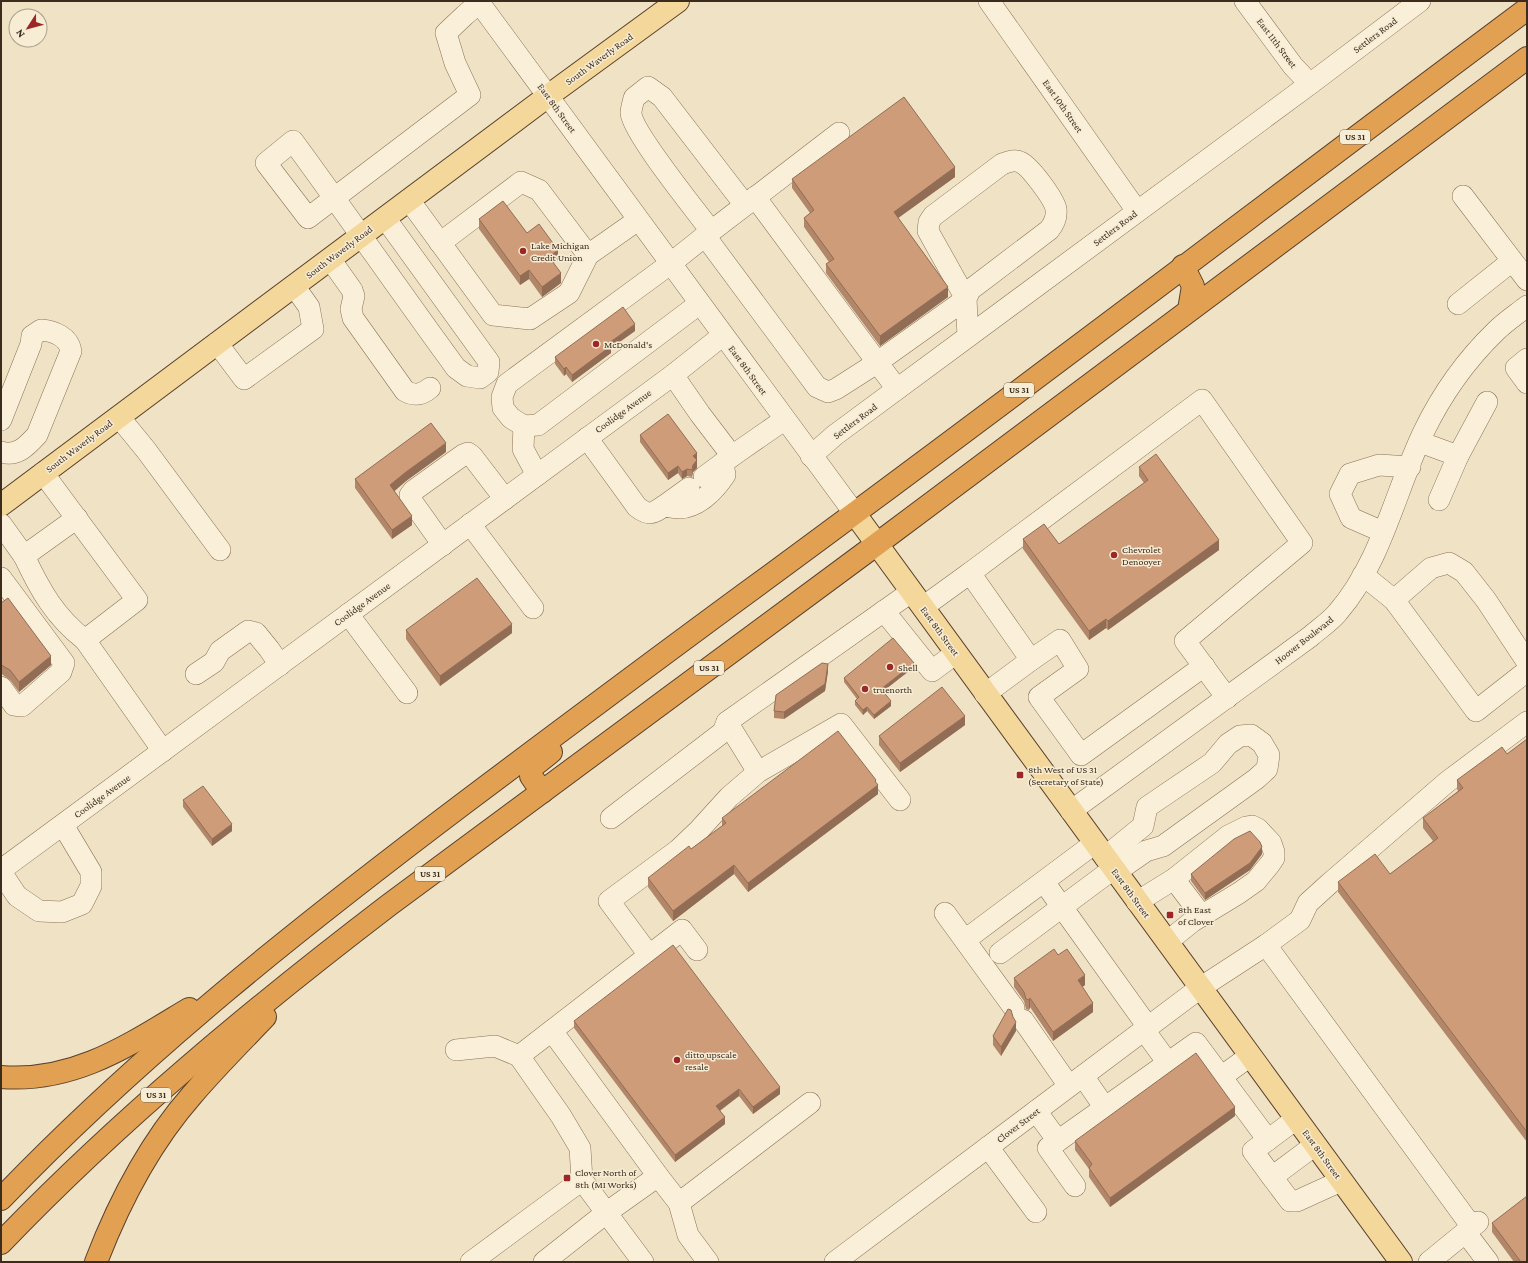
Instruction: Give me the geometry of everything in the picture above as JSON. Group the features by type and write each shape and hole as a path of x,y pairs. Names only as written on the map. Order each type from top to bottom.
{"highway":[{"name":"US 31","path":"1,1199 102,1101 237,981 361,881 524,758 855,514 1183,266 1527,9"},
{"name":"US 31","path":"1,1243 91,1155 168,1084 262,1004 320,958 1527,58"},
{"path":"1183,266 1193,286 1189,310"},
{"path":"542,792 531,776 531,768 654,676 679,643"},
{"path":"96,1262 123,1199 148,1155 175,1117 192,1095 320,958"},
{"path":"1,1077 48,1075 69,1071 91,1064 131,1044 237,981"}],"main road":[{"name":"South Waverly Road","path":"1,505 548,96 678,1"},
{"name":"East 8th Street","path":"855,514 1401,1262"}],"street":[{"name":"East 10th Street","path":"989,1 1137,211"},
{"name":"East 11th Street","path":"1245,1 1293,66 1310,84"},
{"name":"Settlers Road","path":"811,456 836,435 897,389 1420,1"},
{"name":"East 8th Street","path":"478,2 722,336 855,514"},
{"path":"385,218 489,362 488,372 480,378 467,376 456,368 334,197 470,95 455,63 446,33 478,2"},
{"path":"897,389 877,362 750,201 662,97 648,87 634,98 631,114 640,133 708,233 817,387 828,392 836,389 877,362 966,299 970,290 1049,230 1054,224 1056,209 1052,200 1026,166 1019,161 1011,160 1002,164 933,216 929,222 928,231 966,299 968,336"},
{"path":"699,304 538,424 524,426 511,418 503,408 502,397 507,384 670,264 708,233 839,133"},
{"path":"440,243 521,182 539,190 588,255"},
{"path":"1463,196 1527,280"},
{"path":"409,200 493,315 530,319 569,293 588,255 638,220"},
{"path":"330,259 352,290 354,296 350,309 353,318 405,391 410,394 419,394 430,388"},
{"path":"1458,304 1512,261"},
{"path":"217,343 244,379 313,329 308,307 294,286"},
{"name":"Hoover Boulevard","path":"1071,811 1311,636 1338,613 1356,588 1372,560 1420,442 1441,400 1465,363 1497,330 1525,311"},
{"path":"1,420 31,344 32,336 41,330 50,331 67,340 71,351 37,435 20,451 12,454 1,452"},
{"name":"Coolidge Avenue","path":"1,871 673,375 722,336"},
{"path":"1527,359 1516,368 1527,383"},
{"path":"488,372 507,384"},
{"path":"664,506 680,508 690,506 702,500 716,487 725,475 727,459 700,414 673,375"},
{"path":"611,818 723,732 727,722 884,611 917,599 970,573 1202,400 1302,543 1185,641 1227,698"},
{"path":"1439,500 1458,456 1487,402"},
{"path":"119,416 220,550"},
{"path":"587,438 637,507 645,512 654,513 727,459 784,420"},
{"path":"524,426 523,449 537,475"},
{"path":"1420,442 1458,456"},
{"path":"443,544 412,500 410,495 412,491 468,453 472,456 504,499"},
{"path":"1384,532 1351,518 1340,494 1350,474 1379,465 1410,467"},
{"path":"43,473 137,600 85,640"},
{"path":"24,556 77,518"},
{"path":"1,524 24,556 45,598 62,620 85,640 163,751"},
{"path":"470,524 533,608"},
{"path":"1394,600 1432,568 1450,563 1464,572 1486,600 1527,662"},
{"path":"970,573 1031,660"},
{"path":"1363,575 1394,600 1476,711 1527,671"},
{"path":"1,578 64,663 61,672 22,706 14,705 1,687"},
{"path":"884,611 932,671 956,653"},
{"path":"348,614 407,694"},
{"path":"196,674 214,662 220,651 248,631 256,633 280,665"},
{"path":"985,694 1060,640 1078,669 1039,697 1081,755 1204,666"},
{"path":"727,722 758,772"},
{"name":"Clover Street","path":"835,1262 1200,988 1266,945 1300,920 1308,903 1441,787 1527,722"},
{"path":"649,956 609,901 678,850 700,830 729,797 758,772 841,724 900,800"},
{"path":"965,940 1044,882 1107,860 1163,846 1256,779 1267,769 1269,755 1262,743 1251,735 1240,736 1228,744 1212,763 1147,807 1142,826 1107,860 1062,907 1000,953"},
{"path":"1144,820 1163,846"},
{"path":"1,871 17,896 39,911 62,912 82,904 91,886 91,872 63,824"},
{"path":"1137,902 1174,879 1228,836 1246,827 1252,826 1258,829 1270,844 1274,852 1274,858 1263,873 1239,894 1202,916 1166,942"},
{"path":"1174,879 1202,916"},
{"path":"1044,882 1168,1063"},
{"path":"945,913 1018,1014 1076,1081 1105,1108"},
{"path":"519,1056 682,930 697,950"},
{"path":"1266,945 1472,1228 1488,1262"},
{"path":"552,1031 679,1203 688,1235 708,1262"},
{"path":"1075,1186 1048,1148 1196,1043 1268,1140"},
{"path":"456,1050 495,1046 519,1056 561,1116 580,1148 582,1180 643,1262"},
{"path":"1221,1077 1250,1056"},
{"path":"679,1203 810,1103"},
{"path":"1036,1112 1058,1141"},
{"path":"1296,1119 1253,1151 1290,1200 1297,1201 1341,1181"},
{"path":"1272,1177 1315,1145"},
{"path":"988,1147 1036,1212"},
{"path":"544,1262 606,1213 658,1176"},
{"path":"471,1262 582,1180"},
{"path":"1439,1259 1472,1228"}],"building":[{"path":"904,97 955,167 894,212 948,287 880,336 826,264 834,259 804,218 814,210 792,179"},
{"name":"Lake Michigan Credit Union","path":"503,201 527,233 539,224 558,250 549,257 561,273 542,287 529,270 520,276 479,219"},
{"name":"McDonald's","path":"623,307 635,324 609,343 611,346 572,375 566,367 564,369 555,357"},
{"path":"668,414 697,453 693,456 697,460 693,465 692,470 687,469 682,472 678,466 668,473 640,435"},
{"path":"431,423 446,443 390,485 412,516 392,530 355,479"},
{"path":"1156,454 1219,540 1108,621 1106,619 1089,631 1023,539 1044,524 1059,544 1148,480 1139,467"},
{"path":"477,578 512,624 440,676 406,630"},
{"path":"8,598 51,656 19,682 10,670 1,664 1,603"},
{"path":"893,638 914,663 881,689 891,701 874,715 867,707 863,710 855,701 859,697 844,678"},
{"path":"822,663 828,664 825,684 784,712 774,711 776,695"},
{"path":"942,687 965,716 900,763 879,736"},
{"path":"838,731 876,780 875,781 878,785 748,883 734,865 673,911 648,878 689,846 691,849 726,823 722,818"},
{"path":"1527,739 1527,1132 1338,882 1375,854 1390,874 1438,838 1423,818 1463,788 1457,780 1502,747 1507,754"},
{"path":"203,786 232,824 212,839 183,800"},
{"path":"1250,831 1260,842 1262,847 1250,863 1205,893 1191,874 1234,839"},
{"name":"ditto upscale resale","path":"673,945 780,1087 753,1107 739,1089 716,1106 725,1117 675,1155 574,1021"},
{"path":"1054,949 1058,955 1067,949 1085,975 1078,980 1093,1003 1053,1032 1030,998 1029,1000 1026,999 1024,992 1014,978"},
{"path":"1008,1009 1011,1010 1016,1022 1001,1047 993,1036"},
{"path":"1196,1053 1235,1107 1110,1198 1089,1168 1092,1164 1075,1141"},
{"path":"1527,1196 1527,1262 1521,1262 1492,1223"}],"place":[{"name":"Lake Michigan Credit Union","path":"523,251"},
{"name":"McDonald's","path":"596,344"},
{"name":"Chevrolet Denooyer","path":"1114,555"},
{"name":"Shell","path":"890,667"},
{"name":"truenorth","path":"865,689"},
{"name":"8th West of US 31 (Secretary of State)","path":"1020,775"},
{"name":"8th East of Clover","path":"1170,915"},
{"name":"ditto upscale resale","path":"677,1060"},
{"name":"Clover North of 8th (MI Works)","path":"567,1178"}]}
